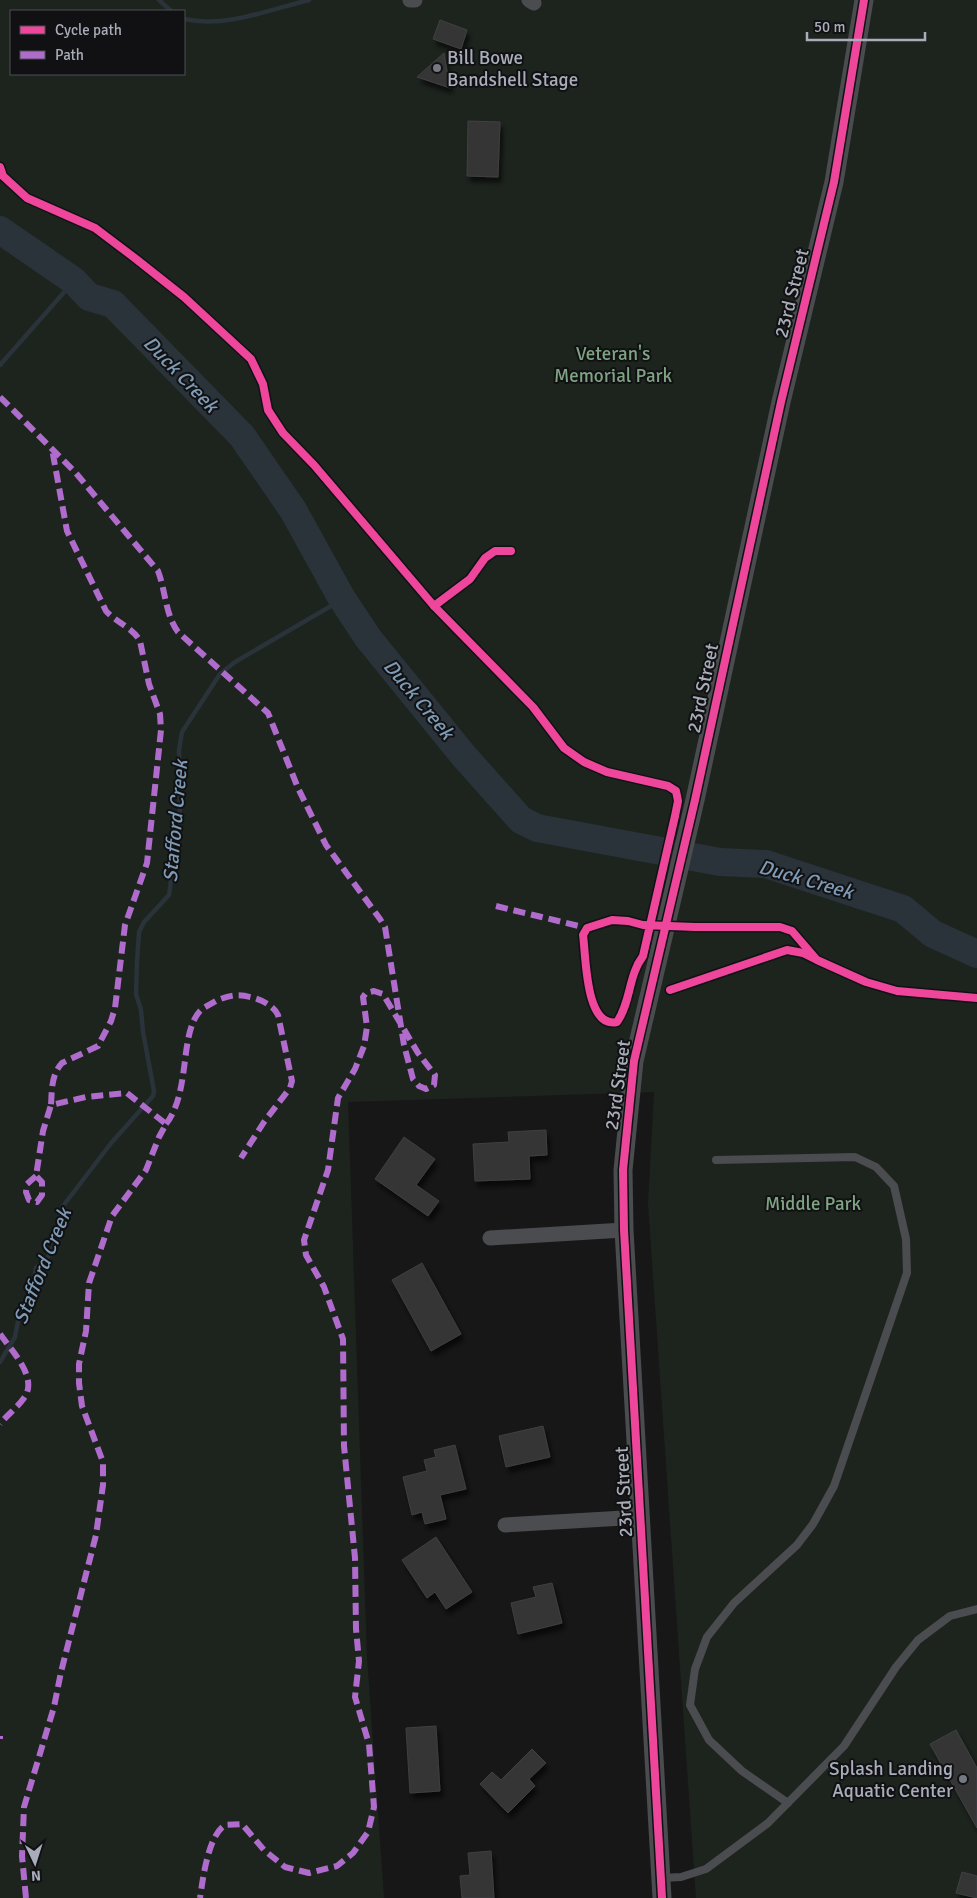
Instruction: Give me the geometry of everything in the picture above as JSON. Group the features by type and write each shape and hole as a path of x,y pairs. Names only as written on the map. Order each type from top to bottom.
{"street":[{"path":"410,0 415,0"},
{"name":"23rd Street","path":"662,1898 624,1230 623,1170 634,1061 695,800 781,402 834,182 864,0"},
{"path":"490,1238 624,1230"},
{"path":"505,1525 641,1517"}],"lane":[{"path":"716,1160 855,1157 876,1167 894,1186 906,1239 907,1272 834,1486 813,1524 797,1545 734,1603 708,1637 695,1669 690,1705 709,1740 742,1771 788,1803"},
{"path":"661,1878 681,1877 706,1869 761,1828 844,1746 896,1667 918,1640 950,1616 977,1609"}],"green space":[{"path":"0,0 977,0 977,1898 696,1898 648,1204 654,1092 348,1102 367,1657 384,1898 0,1898"}],"building":[{"path":"440,20 467,30 461,49 433,39"},
{"name":"Bill Bowe Bandshell Stage","path":"444,53 450,88 417,77"},
{"path":"468,121 500,122 498,177 467,176"},
{"path":"546,1130 547,1155 529,1156 530,1179 475,1181 473,1144 509,1142 508,1132"},
{"path":"404,1137 435,1159 416,1185 439,1201 428,1216 375,1179"},
{"path":"422,1263 461,1334 431,1351 392,1280"},
{"path":"543,1426 550,1457 506,1467 499,1436"},
{"path":"455,1445 466,1489 440,1495 446,1519 425,1524 422,1512 412,1515 403,1477 427,1471 424,1460 436,1457 434,1450"},
{"path":"436,1537 472,1592 446,1609 435,1592 427,1598 402,1560"},
{"path":"552,1583 562,1623 518,1634 511,1603 536,1597 533,1587"},
{"path":"436,1726 440,1791 410,1793 406,1728"},
{"path":"956,1730 977,1768 977,1828 930,1744"},
{"path":"532,1749 546,1763 529,1779 535,1786 508,1813 480,1784 492,1772 501,1780"},
{"path":"491,1851 494,1898 462,1898 460,1876 470,1875 468,1853"},
{"path":"962,1872 977,1876 977,1898 956,1893"}],"waterway":[{"path":"159,0 170,10"},
{"path":"185,19 200,21 231,20 309,0"},
{"name":"Duck Creek","path":"0,230 74,281 89,297 113,304 242,436 293,510 341,597 368,638 463,755 521,820 537,828 720,862 766,864 903,909 933,934 977,954"},
{"path":"0,365 74,281"},
{"name":"Stafford Creek","path":"0,1362 15,1337 19,1316 29,1305 36,1268 48,1257 56,1241 63,1206 112,1142 153,1096 154,1091 143,1032 141,1010 136,994 139,932 144,922 169,895 180,817 179,750 182,732 220,674 235,662 331,606 341,597"}],"marked path":[{"path":"0,397 75,472 158,571 168,610 178,632 268,713 298,788 326,845 385,927 404,1045 413,1079 419,1086 426,1089 434,1085 435,1075 418,1053 383,994 374,991 366,993 363,997 367,1027 364,1046 355,1069 338,1098 328,1170 304,1240 306,1255 324,1287 343,1339 344,1446 355,1558 356,1629 359,1661 355,1697 369,1744 374,1807 368,1832 353,1853 337,1866 309,1873 285,1867 264,1850 242,1824 225,1825 219,1830 210,1848 200,1898"},
{"path":"26,1898 22,1856 24,1807 54,1707 61,1672 96,1535 103,1485 103,1462 82,1406 79,1383 79,1364 86,1331 89,1283 112,1216 146,1170 166,1124 127,1093 86,1097 51,1105 53,1083 58,1068 62,1063 98,1046 111,1021 115,1008 125,925 147,863 161,730 160,714 149,684 140,641 133,632 106,611 67,531 52,449"},
{"path":"496,906 587,928"},
{"path":"166,1124 174,1111 179,1096 189,1034 200,1011 216,1001 233,996 241,995 262,1001 270,1005 278,1015 292,1081 290,1088 264,1122 241,1158"},
{"path":"36,1176 27,1184 26,1192 29,1200 37,1202 42,1195 42,1182 36,1176 43,1131 51,1105"},
{"path":"0,1334 22,1364 28,1382 28,1390 24,1398 0,1424"}],"cycle path":[{"path":"662,1898 624,1230 623,1170 634,1061 695,800 781,402 834,182 864,0"},
{"path":"0,167 3,176 27,198 95,228 136,259 184,297 251,359 263,384 268,410 283,433 314,465 434,606 533,707 564,748 584,762 607,772 668,786 676,791 678,801 675,816 643,956 635,972 622,1014 617,1022 606,1021 599,1014 593,1003 589,989 583,935 587,928 612,920 628,921 643,925 695,927 780,927 792,931 817,960 866,982 897,991 977,998"},
{"path":"434,606 470,579 485,558 495,551 511,551"},
{"path":"670,990 787,950 803,953 815,959"}],"place":[{"name":"Bill Bowe Bandshell Stage","path":"437,68"},
{"name":"Splash Landing Aquatic Center","path":"963,1779"}],"park label":[{"name":"Veteran's Memorial Park","path":"613,364"},
{"name":"Middle Park","path":"813,1203"}]}
